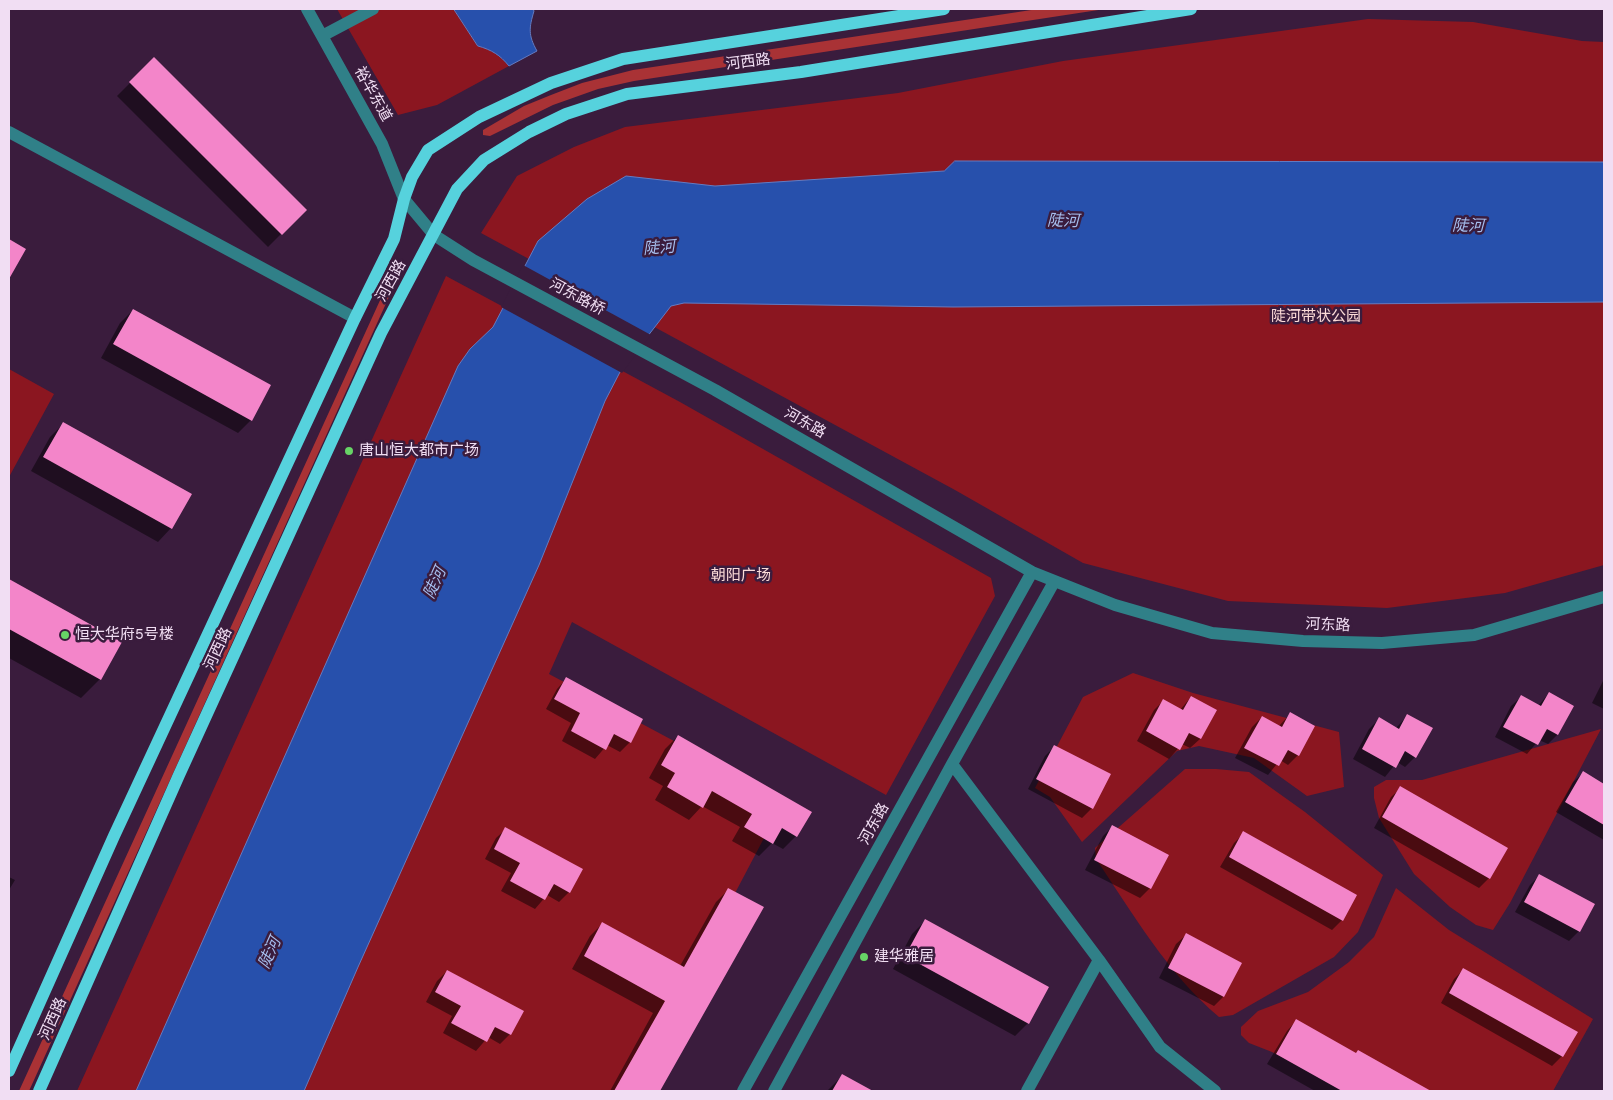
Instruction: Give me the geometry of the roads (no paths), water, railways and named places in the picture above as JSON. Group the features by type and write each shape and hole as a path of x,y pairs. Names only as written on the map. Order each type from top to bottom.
{"main road":[{"name":"河西路","path":"9,1072 122,818 355,318 394,239 404,199 412,177 428,150 487,113 551,83 623,59 944,9"},
{"name":"河西路","path":"39,1091 183,766 377,341 457,189 484,160 529,132 566,114 627,94 801,72 1192,9"}],"street":[{"name":"裕华东道","path":"307,9 382,144 404,199 434,235"},
{"path":"322,36 374,9"},
{"path":"9,132 355,318"},
{"name":"河东路桥","path":"434,235 473,260 666,363"},
{"name":"河东路","path":"666,363 1032,572 1115,606 1212,633 1303,641 1382,643 1474,635 1604,597"},
{"name":"河东路","path":"743,1091 1032,572"},
{"path":"774,1091 952,764 1054,582"},
{"path":"952,764 1099,960 1160,1047 1215,1091"},
{"path":"1028,1091 1099,960"}],"water":[{"path":"454,9 533,9 530,31 537,51 509,66 495,53 478,46"},
{"name":"陡河","path":"955,161 1604,162 1604,302 953,307 684,303 671,306 620,372 605,401 539,565 304,1091 136,1091 458,366 470,349 493,327 538,241 587,199 626,176 715,186 944,171"}],"place":[{"name":"唐山恒大都市广场","path":"349,451"},
{"name":"恒大华府5号楼","path":"65,635"},
{"name":"建华雅居","path":"864,957"}],"park label":[{"name":"陡河带状公园","path":"1316,317"},
{"name":"朝阳广场","path":"741,576"}]}
